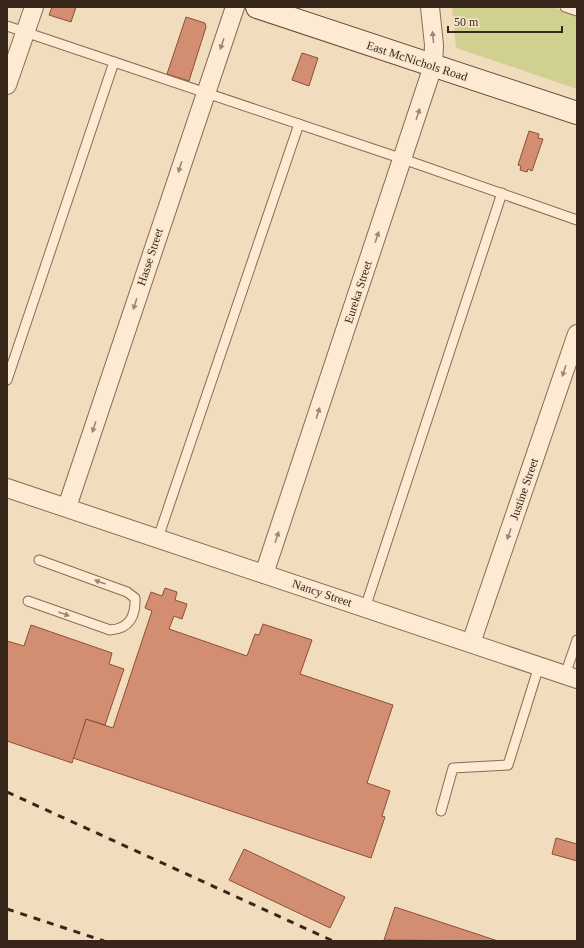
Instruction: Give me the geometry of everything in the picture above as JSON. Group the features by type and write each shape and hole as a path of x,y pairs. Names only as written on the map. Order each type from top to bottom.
{"main road":[{"name":"East McNichols Road","path":"257,7 577,113"}],"street":[{"path":"7,86 34,7"},
{"name":"Hasse Street","path":"67,507 235,7"},
{"name":"Eureka Street","path":"264,574 433,66 434,45 430,7"},
{"name":"Justine Street","path":"471,643 577,334"},
{"name":"Nancy Street","path":"7,488 571,677"}],"lane":[{"path":"565,7 577,11"},
{"path":"7,26 403,158 577,220"},
{"path":"7,380 114,62"},
{"path":"158,538 299,124"},
{"path":"365,608 502,193"},
{"path":"28,601 110,630 117,630 127,626 136,608 135,598 128,592 39,560"},
{"path":"571,677 577,640"},
{"path":"442,811 453,768 508,765 539,666"}],"green space":[{"path":"452,7 551,7 577,15 577,89 456,48"}],"building":[{"path":"52,7 76,7 71,22 49,15"},
{"path":"186,17 205,23 206,27 189,81 167,74"},
{"path":"302,53 318,58 309,86 292,80"},
{"path":"529,131 539,134 538,138 543,139 532,171 528,169 527,172 520,170 521,166 518,165"},
{"path":"165,588 177,592 175,600 187,604 182,619 174,616 169,629 247,656 255,634 259,635 263,624 312,640 300,674 393,705 367,783 390,791 382,816 385,817 371,858 73,758 86,719 113,728 152,611 145,608 151,592 162,596"},
{"path":"31,625 112,653 109,664 124,669 105,725 86,719 72,763 7,741 7,641 24,646"},
{"path":"556,838 577,844 577,861 552,854"},
{"path":"244,849 345,897 330,928 229,880"},
{"path":"395,907 498,941 384,940"}],"railway":[{"path":"7,792 333,941"},
{"path":"7,909 104,941"}]}
